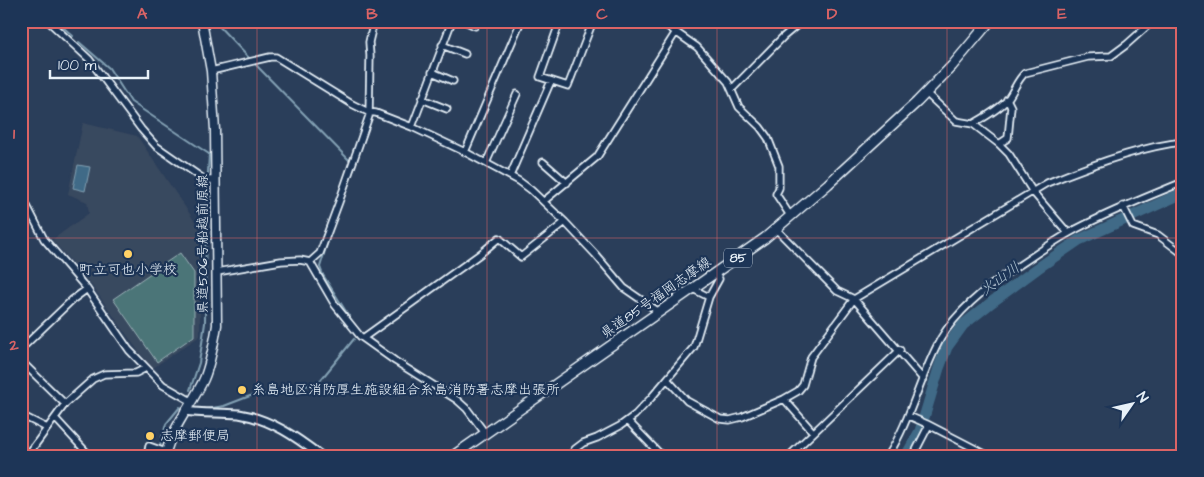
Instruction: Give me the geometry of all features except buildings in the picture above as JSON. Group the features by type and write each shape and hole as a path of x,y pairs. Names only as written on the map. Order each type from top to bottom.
{"main road":[{"name":"県道506号船越前原線","path":"165,454 167,446 204,378 213,348 216,325 215,130 211,71 202,21"},
{"name":"県道85号福岡志摩線","path":"453,456 715,274 776,229 926,93 990,21"}],"street":[{"path":"48,21 89,59 141,130 156,146 205,180 215,180"},
{"path":"310,262 320,253 358,150 368,116 369,42 374,21"},
{"path":"412,127 452,21"},
{"path":"464,21 475,26"},
{"path":"465,152 521,21"},
{"path":"560,21 540,77 568,86 593,21"},
{"path":"660,21 697,47 728,82 738,107 760,127 768,138 779,166 779,188 776,194 791,216"},
{"path":"732,89 783,37 802,21"},
{"path":"977,21 982,31"},
{"path":"974,124 999,108 1008,99 1021,76 1025,73 1088,57 1111,56 1153,21"},
{"path":"544,201 596,157 605,146 676,32"},
{"path":"442,45 464,54"},
{"path":"211,71 276,57 352,104 368,112 412,127 486,163 510,176 544,201 595,254 624,288 659,312"},
{"path":"432,72 453,80"},
{"path":"510,176 551,81"},
{"path":"926,93 956,121 974,124 999,144 1009,154 1033,192 1068,233"},
{"path":"486,163 517,94"},
{"path":"422,99 447,109"},
{"path":"999,144 1008,138 1012,107 1008,99"},
{"path":"667,379 688,401 720,419 730,420 742,417 784,398 798,391 803,385 811,356 854,299 1047,183 1071,173 1130,154 1169,143 1183,142"},
{"path":"543,162 567,183"},
{"path":"888,456 909,416 941,339 966,307 1004,276 1068,233 1183,182"},
{"path":"21,194 44,239 87,289 129,350 163,385 191,401"},
{"path":"1124,209 1133,226 1158,235 1183,254"},
{"path":"363,338 480,254 499,238 521,257 565,222"},
{"path":"776,229 837,291 854,299 900,350 923,379"},
{"path":"217,272 281,261 300,260 310,262 335,305 353,329 395,361 457,400 467,409 484,433"},
{"path":"570,456 574,449 583,443 611,432 628,421 651,398 694,347 709,298 718,279 715,274"},
{"path":"21,349 72,300 87,289"},
{"path":"693,289 709,298"},
{"path":"789,456 900,350"},
{"path":"21,361 65,404"},
{"path":"27,456 65,404 99,376 104,374 136,373 146,368"},
{"path":"784,398 813,432"},
{"path":"185,411 228,413 254,417 295,436 321,456"},
{"path":"21,415 47,428"},
{"path":"909,416 989,456"},
{"path":"55,418 90,456"},
{"path":"628,421 662,456"},
{"path":"913,456 928,424"},
{"path":"147,456 149,446 165,454"}],"shaded area":[{"path":"83,123 137,136 200,229 200,336 153,368 139,352 90,283 52,240 89,213 87,202 68,194"},
{"path":"78,165 90,167 85,191 73,188"}],"green space":[{"path":"180,253 194,273 194,336 157,362 113,299"}],"waterway":[{"path":"56,21 73,36"},
{"path":"214,21 249,58"},
{"path":"79,42 109,68 131,102 209,154 208,173"},
{"path":"256,65 350,161"},
{"path":"336,218 355,166"},
{"path":"190,390 199,363 205,323 206,187"},
{"name":"火山川","path":"906,456 920,431 947,347 963,325 1038,268 1079,240 1183,193"},
{"path":"328,241 320,267 352,321"},
{"path":"206,409 224,406 250,396 285,392 319,382 354,339"},
{"path":"157,456 166,424 180,407"}],"place":[{"name":"町立可也小学校","path":"128,254"},
{"name":"糸島地区消防厚生施設組合糸島消防署志摩出張所","path":"242,390"},
{"name":"志摩郵便局","path":"150,436"}]}
